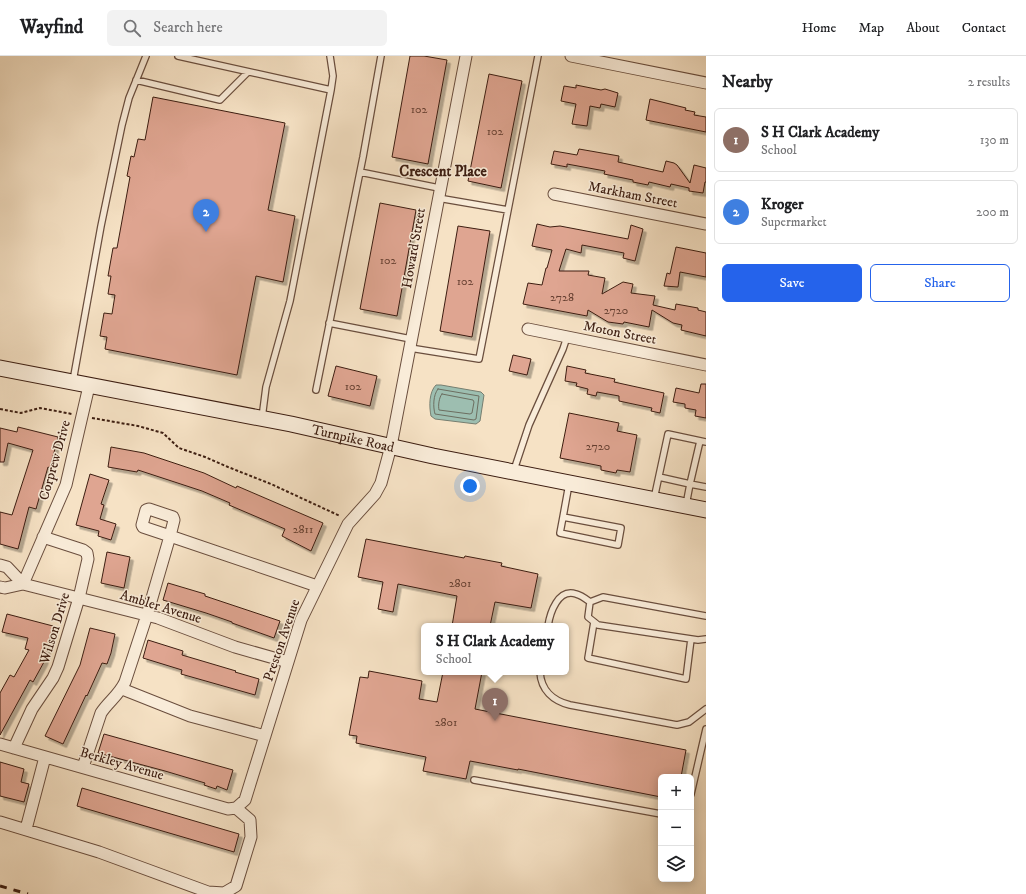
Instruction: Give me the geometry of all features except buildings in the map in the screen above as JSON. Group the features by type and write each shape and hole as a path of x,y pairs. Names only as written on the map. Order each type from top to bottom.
{"main road":[{"name":"Turnpike Road","path":"0,368 262,418 433,456 706,510"}],"street":[{"name":"Howard Street","path":"390,446 466,56"},
{"path":"571,56 706,83"},
{"name":"Markham Street","path":"554,194 706,224"},
{"name":"Moton Street","path":"528,329 706,365"},
{"name":"Corprew Drive","path":"23,584 66,485 89,386"},
{"name":"Preston Avenue","path":"236,808 245,800 301,620 348,524 376,494 381,483 390,446"},
{"path":"83,767 101,713 105,706 122,689 147,614 170,536 317,586"},
{"name":"Wilson Drive","path":"14,748 32,709 53,678 58,667 79,598 88,559 87,553 83,550 43,537"},
{"path":"0,565 7,567 23,584"},
{"name":"Ambler Avenue","path":"0,587 5,588 23,584 147,614 235,647 288,662"},
{"path":"122,689 190,716 265,736"},
{"name":"Berkley Avenue","path":"0,744 228,809 236,808"},
{"path":"26,829 45,756"},
{"path":"0,822 99,852 208,892 224,893 236,886 251,837 250,820 236,808"}],"lane":[{"path":"73,382 101,226 121,132 129,98 146,56"},
{"path":"178,56 331,90"},
{"path":"262,418 266,386 290,301 334,76 330,56"},
{"path":"316,390 360,172 381,56"},
{"path":"329,323 479,359 538,56"},
{"path":"136,80 220,100 248,72"},
{"path":"360,172 508,210"},
{"path":"513,472 529,425 567,337"},
{"path":"654,500 668,434 706,442"},
{"path":"686,506 700,441"},
{"path":"659,477 706,487"},
{"path":"563,517 621,528 618,545 560,533 569,483"},
{"path":"548,623 553,606 565,595 571,593 577,594 590,602"},
{"path":"590,602 603,597 706,616"},
{"path":"590,602 588,617 598,625 691,639 706,639"},
{"path":"594,622 588,658 686,679 691,639"},
{"path":"541,675 543,686 550,696 561,703 570,705 677,725 689,722 706,709"},
{"path":"694,781 706,728"},
{"path":"474,780 658,813"}],"path":[{"path":"0,409 21,413 40,408 70,414"},
{"path":"98,419 138,426 163,433 179,448 271,484 342,516"}],"water":[{"path":"436,385 481,392 484,395 480,421 476,424 435,419 431,416 430,399 432,391"}],"railway":[{"path":"0,886 28,894"}],"place":[{"name":"Kroger","path":"206,232"},
{"name":"S H Clark Academy","path":"495,721"}],"district":[{"name":"Crescent Place","path":"443,171"}]}
